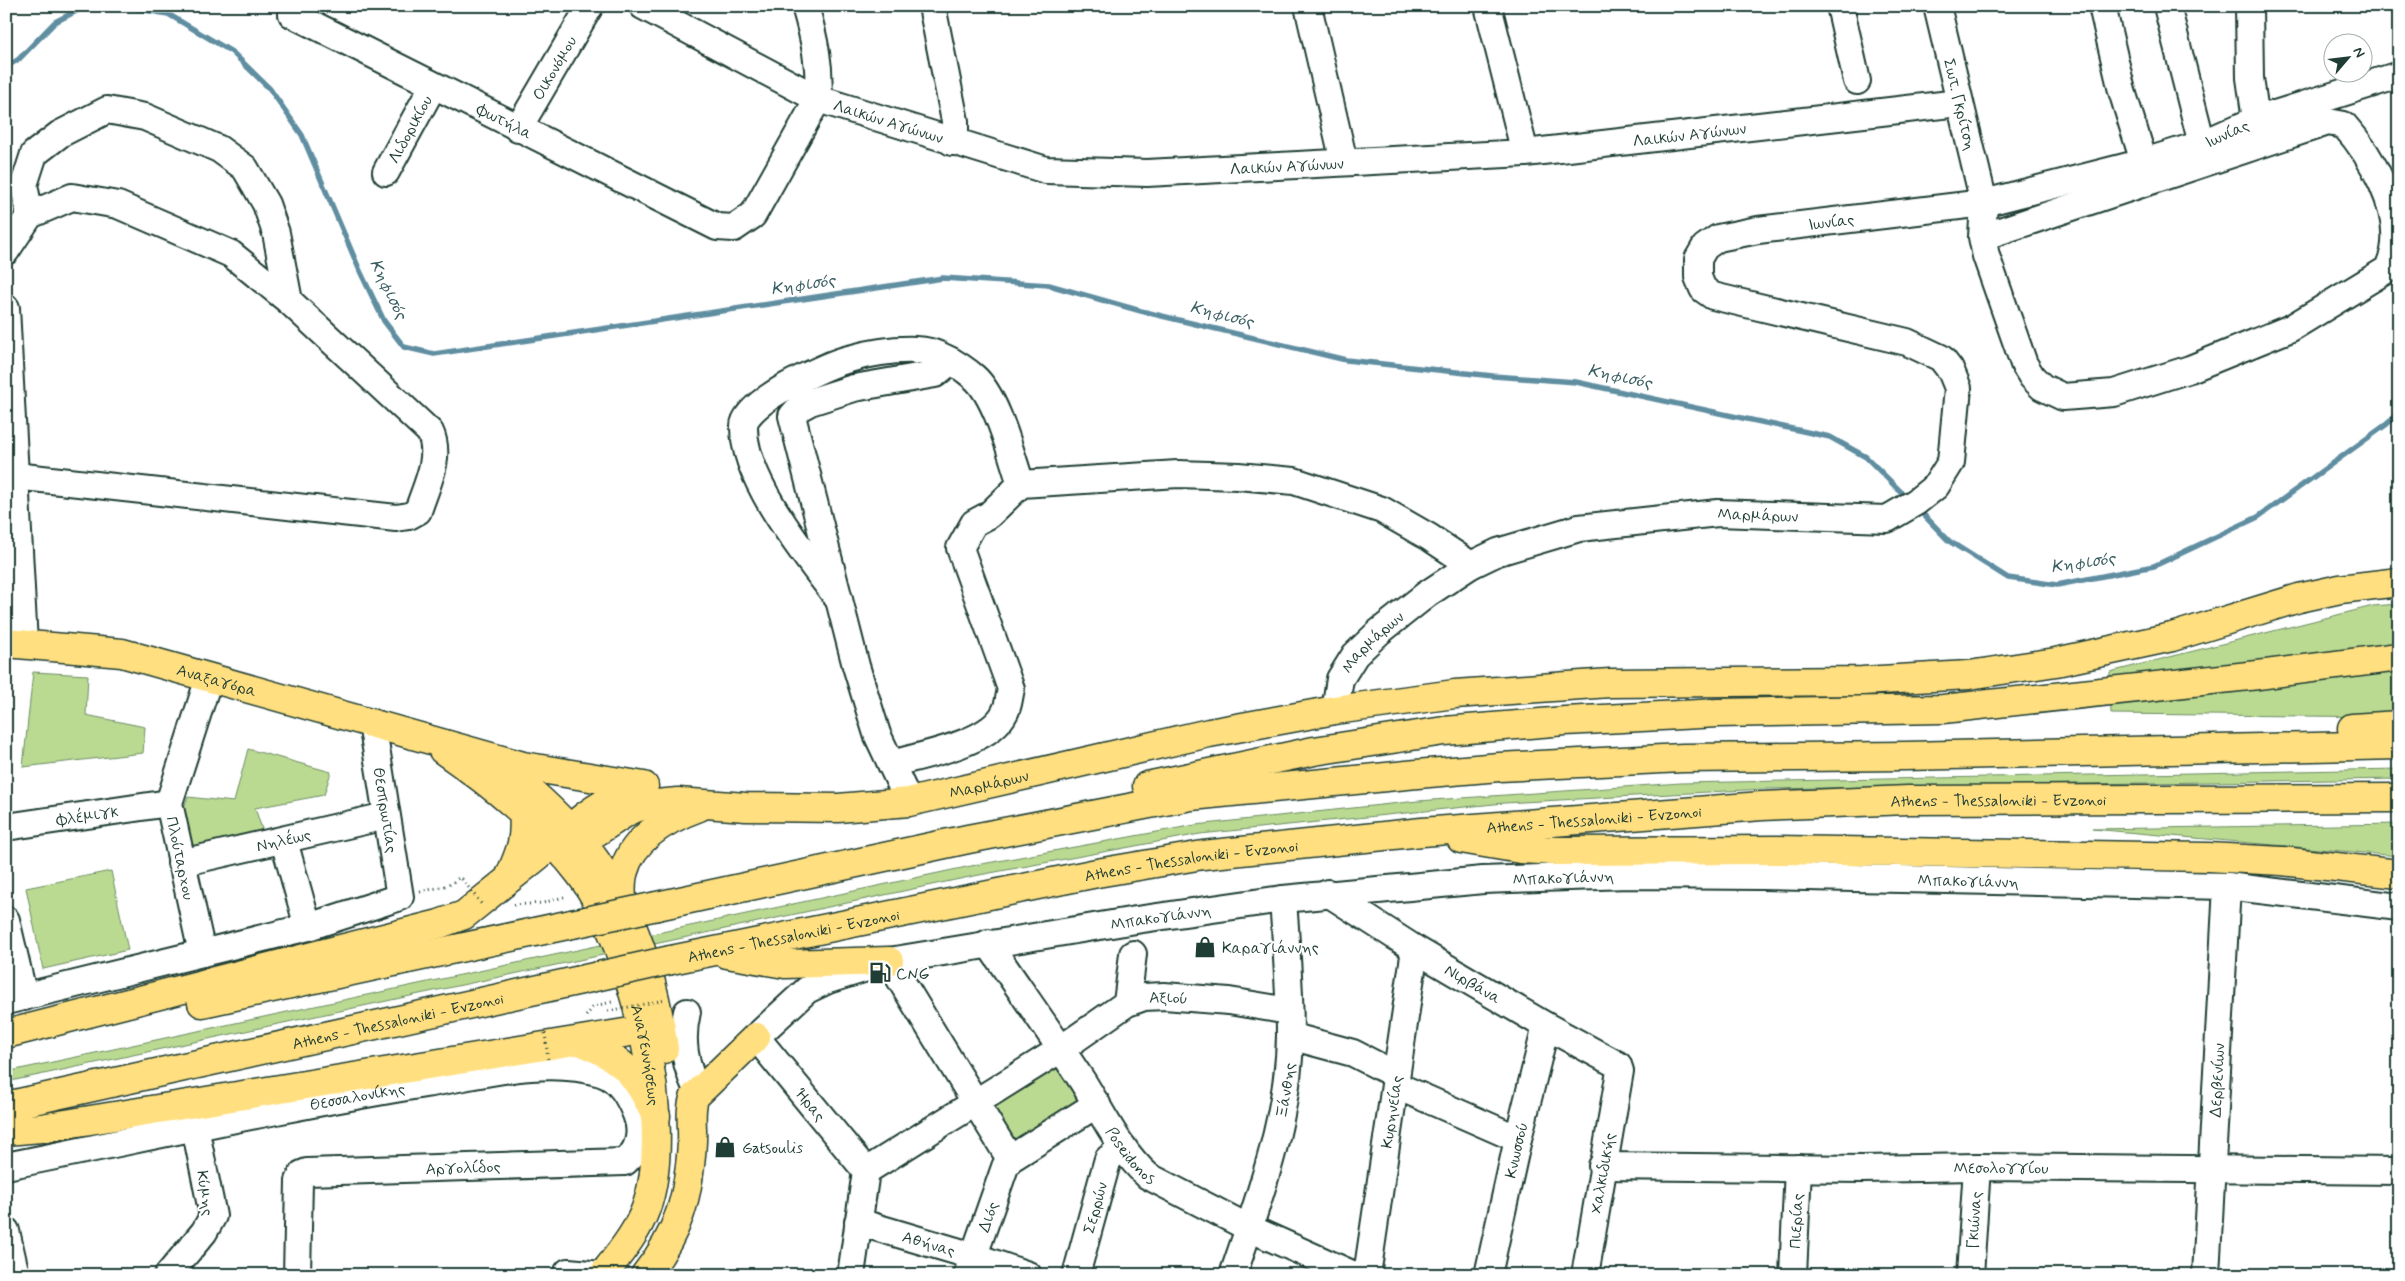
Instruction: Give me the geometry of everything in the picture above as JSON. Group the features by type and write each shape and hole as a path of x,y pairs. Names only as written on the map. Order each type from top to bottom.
{"main road":[{"path":"1335,710 1455,694 1610,683 1862,681 1969,675 2056,662 2172,637 2299,598 2340,589 2399,582"},
{"name":"Αναξαγόρα","path":"15,643 122,653 488,756 537,797 567,843"},
{"path":"968,840 1100,796 1314,751 1444,731 1565,721 1718,713 1943,709 2258,675 2399,657"},
{"name":"Μαρμάρων","path":"567,843 630,810 645,805 678,802 754,807 838,808 909,802 1208,733 1335,710"},
{"path":"2218,749 2292,731 2399,725"},
{"name":"Αναξαγόρα","path":"425,738 476,772 523,812 567,843"},
{"path":"6,1044 968,840 1191,796 1499,767 1701,758 1905,756 2399,745"},
{"path":"488,756 523,766 644,786"},
{"name":"Μαρμάρων","path":"567,843 608,800 625,791 644,786 679,783 711,786 750,792 788,806"},
{"name":"Athens - Thessaloniki - Evzonoi","path":"6,1106 672,960 1107,871 1203,856 1422,832 1762,806 1888,801 2399,798"},
{"path":"622,906 624,869 642,841 665,822 709,803"},
{"path":"506,883 522,848 523,812"},
{"path":"1422,832 1520,849 1557,851 1760,849 2208,857 2282,862 2399,874"},
{"path":"6,1034 439,924 464,915 506,883 567,843"},
{"name":"Αναγεννήσεως","path":"567,843 606,876 622,906 644,957 651,1029 656,1116 654,1172 646,1210 633,1234 603,1275"},
{"name":"Αναγεννήσεως","path":"567,843 614,939 651,1029 669,1118 662,1201 648,1242 626,1275"},
{"path":"713,952 785,964 889,961"},
{"path":"583,1029 633,1074 643,1088 656,1116"},
{"path":"6,1131 41,1128 583,1029 651,1029"},
{"path":"645,1275 668,1242 678,1222 685,1201 691,1153 693,1100 698,1092 756,1037"}],"street":[{"name":"Οικονόμου","path":"518,129 590,6"},
{"name":"Λαικών Αγώνων","path":"643,6 818,99 1046,170 1147,173 1526,153 1959,103"},
{"path":"806,6 814,36 820,82 818,99"},
{"path":"932,6 955,121 952,142"},
{"path":"1308,6 1344,162"},
{"path":"1488,6 1526,153"},
{"path":"1840,6 1857,81"},
{"name":"Σωτ. Γκρίτση","path":"1938,6 1959,103 1984,203 1982,237 2001,303 2024,364 2032,377 2042,387 2064,397 2114,394 2190,369 2291,328 2388,269 2394,252 2395,233 2381,179 2369,158 2344,125 2328,122 1982,237"},
{"path":"2102,6 2122,91 2144,162"},
{"path":"2167,6 2202,144"},
{"path":"2249,6 2250,78 2256,120"},
{"name":"Φωτήλα","path":"292,14 518,129 717,227 734,228 753,216 818,99"},
{"name":"Ιωνίας","path":"1887,519 1916,502 1936,486 1951,462 1958,388 1951,371 1941,358 1908,342 1713,296 1703,289 1698,277 1698,259 1705,247 1718,238 1758,230 1984,203 2144,162 2202,144 2256,120 2399,75"},
{"name":"Λιδορικίου","path":"386,172 433,86"},
{"path":"30,215 24,185 34,154 60,134 107,110 145,117 218,149 244,168 266,204 276,233 289,301"},
{"path":"6,251 30,215 72,197 118,205 231,254 289,301 430,432 435,442 436,454 418,511 409,516 396,518 15,476"},
{"path":"6,308 9,412 15,476 15,643"},
{"path":"839,600 801,549 762,490 750,458 743,424 750,412 787,385 847,359 894,351 919,350 951,361 975,378 991,398 1021,484"},
{"path":"909,802 877,734 839,600 792,416 799,408 810,402 854,388 935,374 951,361"},
{"path":"891,764 950,747 983,734 1006,712 1011,689 960,548 974,524 989,515 1021,484 1178,474 1238,476 1294,481 1382,510 1429,537 1471,565"},
{"name":"Μαρμάρων","path":"1335,710 1340,679 1355,655 1379,632 1427,594 1471,565 1498,552 1589,526 1718,513 1887,519"},
{"name":"Πλούταρχου","path":"202,953 169,803 209,678"},
{"name":"Θεσπρωτίας","path":"372,723 400,897"},
{"name":"Φλέμιγκ","path":"6,827 169,803"},
{"name":"Νηλέως","path":"181,863 284,841 386,816"},
{"path":"284,841 308,927"},
{"name":"Μπακογιάννη","path":"756,1037 807,990 828,980 889,961 988,943 1283,898 1483,880 1628,875 1978,879 2227,886 2399,908"},
{"name":"Δερβενίων","path":"2206,1275 2227,886"},
{"name":"Νιρβάνα","path":"1328,893 1415,949 1546,1026 1612,1061 1618,1065 1620,1071"},
{"path":"6,920 15,999 308,927 400,897"},
{"name":"Ξάνθης","path":"1233,1275 1265,1175 1281,1109 1289,1024 1283,898"},
{"name":"Poseidonos","path":"988,943 1061,1049 1136,1166 1148,1176 1249,1228 1354,1275"},
{"name":"Κυρηνείας","path":"1367,1275 1415,949"},
{"path":"1127,1003 1133,954"},
{"path":"889,961 1010,1159 1097,1104"},
{"name":"Αξιού","path":"866,1171 1061,1049 1127,1003 1144,997 1164,996 1229,1001 1289,1024 1353,1053 1396,1080 1518,1139"},
{"path":"676,1006 684,1026 684,1052 688,1069 698,1092"},
{"name":"Κνωσσού","path":"1488,1275 1518,1139 1546,1026"},
{"name":"Ήρας","path":"756,1037 866,1171"},
{"name":"Θεσσαλονίκης","path":"6,1166 368,1094 537,1066 602,1073 618,1082 630,1098 638,1118 640,1134 637,1147 625,1162"},
{"name":"Χαλκιδικής","path":"1585,1275 1602,1166 1620,1071"},
{"name":"Κύμης","path":"168,1275 204,1232 213,1216 195,1128"},
{"name":"Σερρών","path":"1076,1275 1108,1159 1123,1147"},
{"name":"Διός","path":"970,1265 1004,1167 1010,1159"},
{"name":"Αργολίδος","path":"297,1275 299,1180 302,1174 307,1172 625,1162"},
{"name":"Μεσολογγίου","path":"1602,1166 1862,1169 1977,1167 2211,1168 2399,1172"},
{"name":"Γκιώνας","path":"1970,1275 1977,1167"},
{"name":"Πιερίας","path":"1793,1275 1798,1168"},
{"path":"850,1275 866,1171"},
{"name":"Αθήνας","path":"858,1222 970,1265 1028,1275"},
{"path":"6,1231 16,1275"},
{"path":"566,1275 568,1272 603,1275"}],"path":[{"path":"400,897 447,886 460,876 483,906"},
{"path":"543,902 568,896"},
{"path":"583,1029 594,1006 614,1002"},
{"path":"608,1011 676,1006"},
{"path":"545,1033 548,1060"}],"green space":[{"path":"2399,604 2399,717 2111,714 2110,672 2373,606"},
{"path":"33,672 88,675 86,715 145,727 143,753 23,767"},
{"path":"248,749 331,772 324,795 255,808 263,832 187,848 181,815 188,797 234,802"},
{"path":"2399,769 2399,779 1764,789 1504,803 1200,834 974,876 6,1082 6,1072 971,866 1195,825 1418,801 1681,783"},
{"path":"2399,824 2399,856 2092,829"},
{"path":"111,871 128,950 43,969 26,888"},
{"path":"1050,1051 1089,1113 1011,1168 987,1106"}],"waterway":[{"name":"Κηφισός","path":"6,67 19,59 55,22 86,6"},
{"name":"Κηφισός","path":"123,6 168,14 232,52 270,89 302,135 360,271 384,321 404,347 434,354 943,278 1049,285 1141,311 1346,360 1493,376 1576,382 1830,437 1866,457 1908,499"},
{"name":"Κηφισός","path":"1918,509 1949,541 2008,578 2057,585 2154,566 2258,517 2387,424 2399,412"}],"place":[{"name":"Καραγιάννης","path":"1205,947"},
{"name":"CNG","path":"880,973"},
{"name":"Gatsoulis","path":"725,1147"}]}
